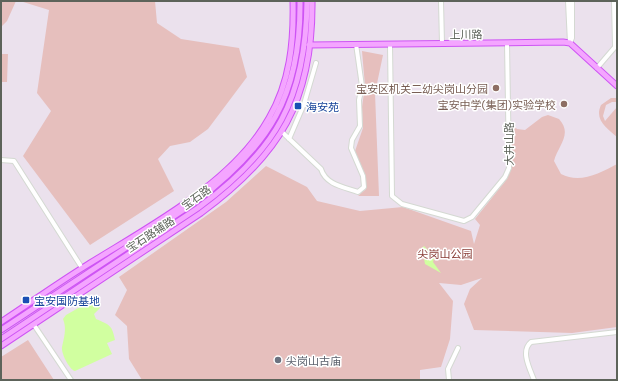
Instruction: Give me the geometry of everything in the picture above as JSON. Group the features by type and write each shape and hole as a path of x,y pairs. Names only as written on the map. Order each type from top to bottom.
{"main road":[{"name":"宝石路辅路","path":"1,322 191,198 229,167 253,142 273,111 288,72 293,38 293,1"},
{"name":"宝石路","path":"1,330 194,203 234,171 254,150 265,135 288,90 299,44 300,1"},
{"name":"宝石路","path":"1,339 198,208 218,193 256,159 271,138 294,92 305,45 307,1"},
{"name":"宝石路辅路","path":"1,346 42,320 222,198 260,163 282,132 299,94 311,45 312,1"},
{"name":"上川路","path":"299,44 570,43"},
{"path":"570,43 617,86"},
{"path":"42,320 66,296"}],"street":[{"path":"441,1 442,44"},
{"path":"568,1 570,43"},
{"path":"570,43 572,38 572,1"},
{"path":"597,68 615,47 614,1"},
{"name":"大井山路","path":"390,44 391,193 399,203 461,221 470,219 507,173 509,166 507,43"},
{"path":"282,132 321,169 323,175 330,182 358,192 364,187 363,176 351,148 352,140 360,126 359,100 362,86 356,44"},
{"path":"289,139 304,104 316,63"},
{"path":"1,160 14,161 82,268"},
{"path":"34,325 71,380"},
{"path":"534,380 526,354 527,346 531,342 617,332"},
{"path":"449,380 448,369 458,348"}],"green space":[{"path":"1,1 16,1 7,21 1,27"},
{"path":"20,1 155,1 157,23 181,39 239,48 247,77 208,129 190,142 170,146 158,159 174,191 90,245 23,156 51,111 37,93 49,10"},
{"path":"362,51 383,55 375,93 379,196 358,196 366,189 365,175 354,154 363,128 362,107 365,86"},
{"path":"1,54 8,54 7,82 1,82"},
{"path":"611,98 617,98 617,102 612,102 606,105 603,116 605,121 617,107 617,137 606,127 599,115 601,105"},
{"name":"尖岗山公园","path":"548,115 559,119 565,130 565,135 554,161 561,174 568,177 583,178 597,174 617,164 617,327 572,333 474,330 464,304 470,289 482,278 461,285 439,283 453,301 450,339 441,367 420,370 420,380 142,380 129,359 127,326 115,315 127,290 119,277 226,202 266,166 307,187 317,201 360,211 403,207 471,231 474,244 480,225 475,219 507,179 512,165 511,123 517,129 525,130 542,117"},
{"path":"28,340 54,380 1,380 1,357"}],"shaded area":[{"path":"424,246 433,255 433,262 441,273 425,264 422,248"},
{"path":"96,298 100,308 94,314 96,319 110,326 114,335 115,340 107,343 112,354 75,371 68,364 62,350 65,330 63,319 66,315"}],"place":[{"name":"宝安区机关二幼尖岗山分园","path":"496,88"},
{"name":"宝安中学(集团)实验学校","path":"564,104"},
{"name":"海安苑","path":"298,106"},
{"name":"宝安国防基地","path":"26,300"},
{"name":"尖岗山古庙","path":"278,360"}]}
